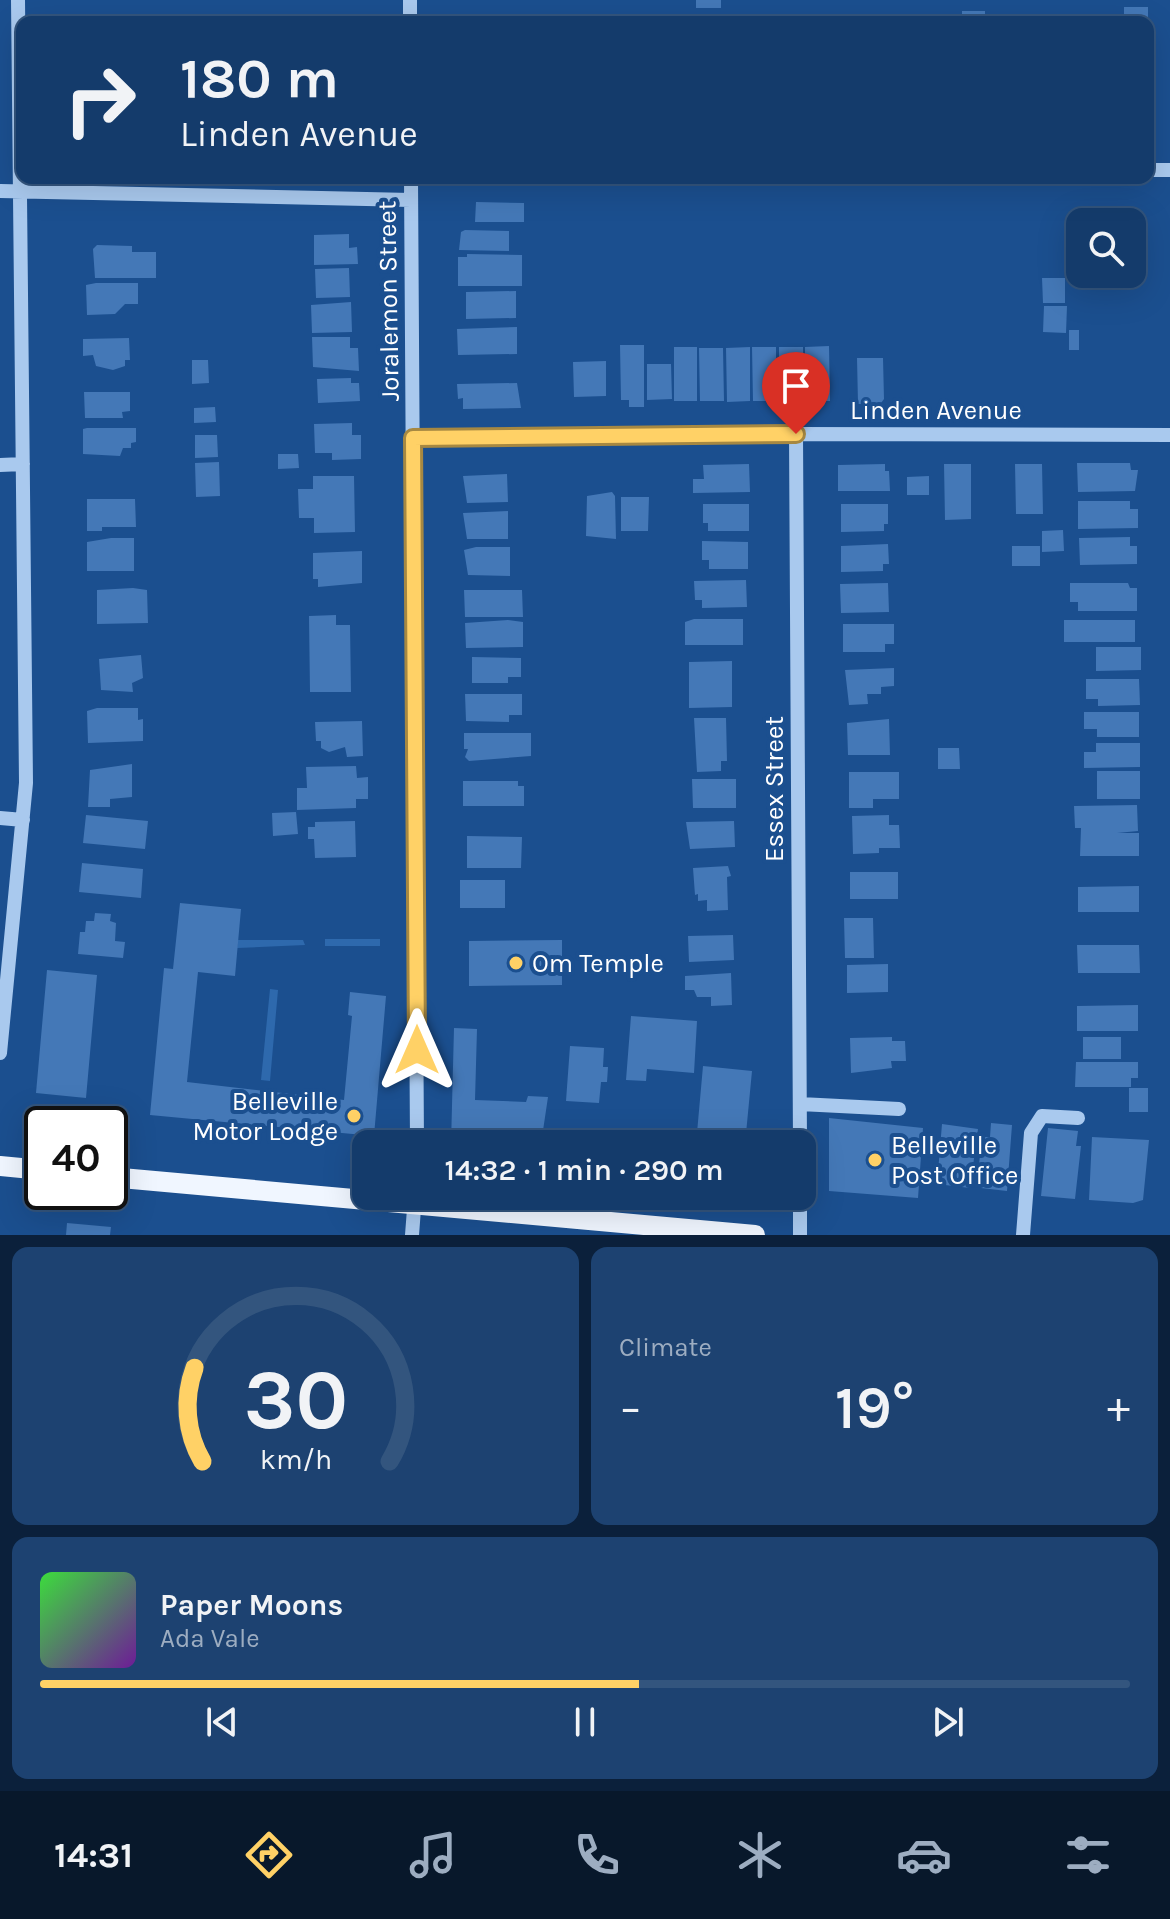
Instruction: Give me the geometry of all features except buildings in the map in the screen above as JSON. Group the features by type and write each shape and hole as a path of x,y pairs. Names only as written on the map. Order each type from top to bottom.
{"main road":[{"path":"0,1166 24,1168"},
{"path":"128,1178 352,1196"},
{"path":"504,1210 755,1235"}],"street":[{"path":"0,1053 26,767 20,184"},
{"name":"Joralemon Street","path":"411,184 417,1130"},
{"path":"0,191 411,200"},
{"name":"Linden Avenue","path":"413,438 796,434 1170,435"},
{"name":"Essex Street","path":"796,434 800,1130"},
{"path":"0,465 23,464"},
{"path":"0,818 23,820"},
{"path":"800,1104 899,1109"},
{"path":"1023,1235 1031,1133 1042,1116 1078,1118"},
{"path":"412,1235 413,1210"},
{"path":"800,1210 800,1235"}],"shaded area":[{"path":"325,939 380,939 380,946 325,946"},
{"path":"238,940 303,940 305,945 237,948"},
{"path":"270,989 278,990 270,1081 261,1080"}],"place":[{"name":"Om Temple","path":"516,963"},
{"name":"Belleville Motor Lodge","path":"354,1116"},
{"name":"Belleville Post Office","path":"875,1160"}],"route":[{"path":"417,1050 413,438 796,434"}]}
